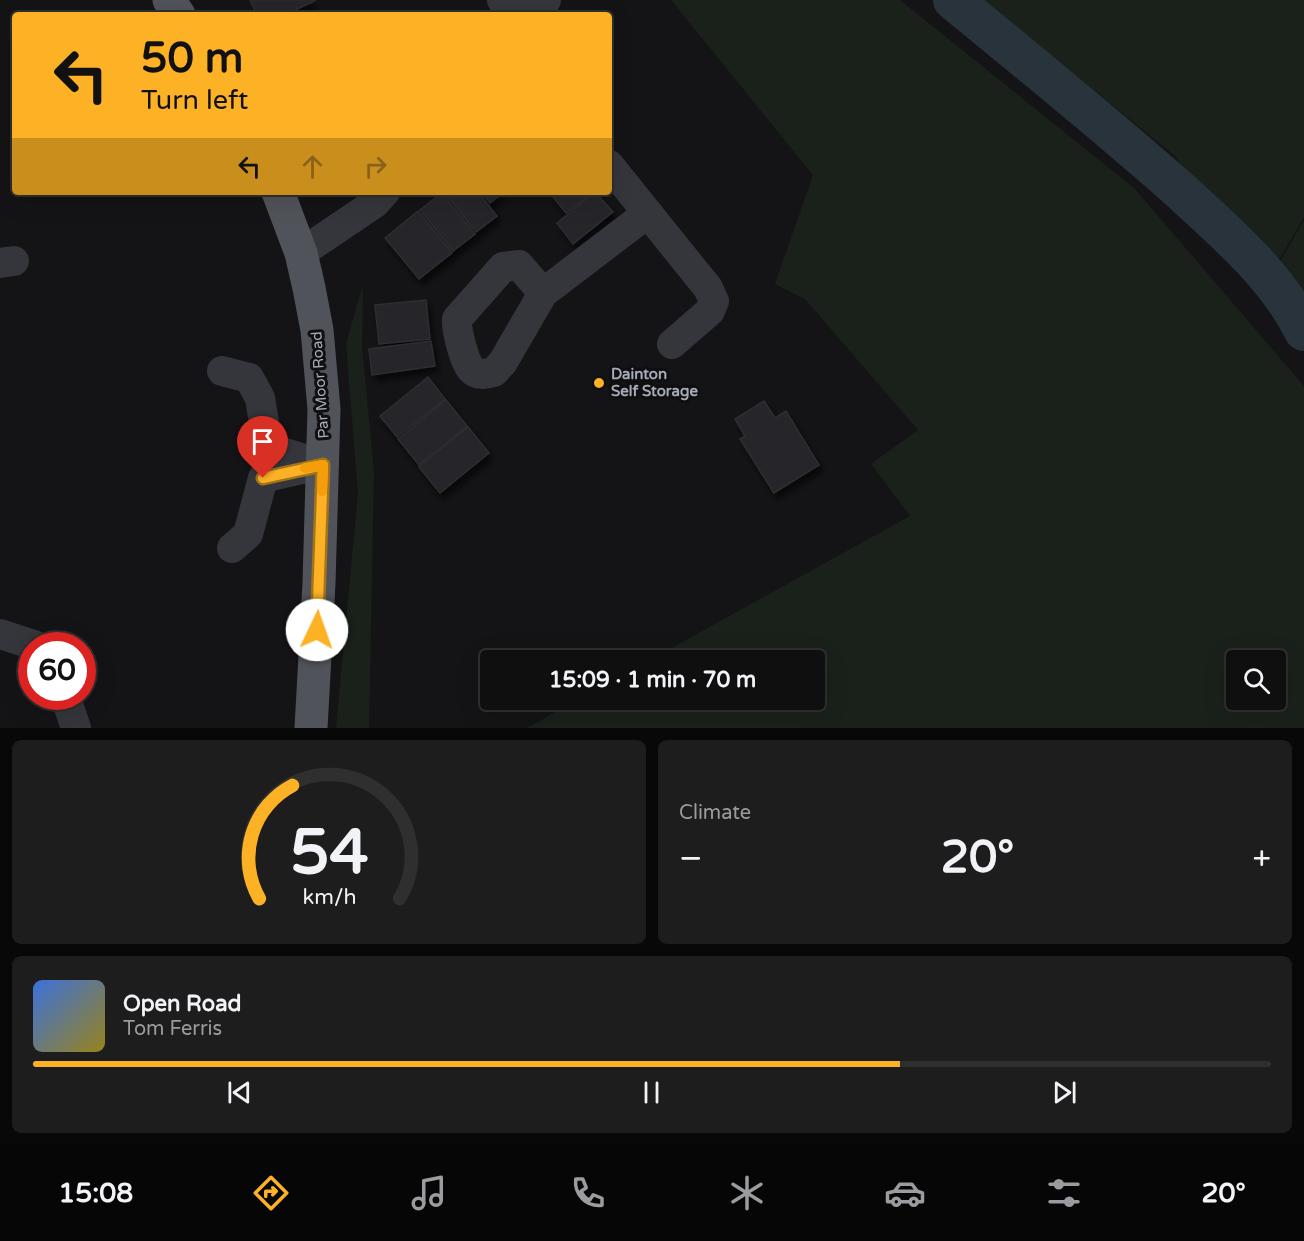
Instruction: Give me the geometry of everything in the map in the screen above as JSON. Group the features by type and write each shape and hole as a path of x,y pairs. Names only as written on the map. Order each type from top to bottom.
{"main road":[{"name":"Par Moor Road","path":"279,195 301,253 317,330 324,409 311,728"}],"lane":[{"path":"501,0 541,4 546,0"},
{"path":"612,169 708,288 714,301 710,311 672,344"},
{"path":"301,253 375,203 382,195"},
{"path":"543,292 648,213"},
{"path":"222,370 249,378 260,398 266,435 279,451 323,465"},
{"path":"232,548 248,534 263,478 323,465"},
{"path":"0,634 18,640"},
{"path":"70,710 76,728"}],"shaded area":[{"path":"671,0 900,0 1134,188 1304,386 1304,728 527,728 559,710 825,710 825,650 668,650 910,516 871,464 918,430 805,299 775,284 813,175"},
{"path":"984,0 1304,0 1304,217 1265,284 1175,156"},
{"path":"1304,220 1304,331 1270,279"},
{"path":"363,284 362,348 374,471 369,728 336,728 358,493 346,344"}],"building":[{"path":"250,0 316,0 291,12 256,12"},
{"path":"439,195 444,195 475,234 453,251 420,210"},
{"path":"446,195 480,195 497,216 476,232"},
{"path":"483,195 500,195 490,203"},
{"path":"551,195 589,195 566,213"},
{"path":"591,195 598,195 613,212 573,244 557,223"},
{"path":"418,211 452,253 419,279 385,238"},
{"path":"426,300 430,339 379,344 375,305"},
{"path":"431,341 435,366 372,375 369,349"},
{"path":"428,377 445,399 397,437 380,416"},
{"path":"446,400 467,426 419,465 398,439"},
{"path":"764,401 775,418 786,411 819,465 774,493 740,439 745,436 735,419"},
{"path":"468,427 489,453 440,493 419,467"}],"waterway":[{"path":"953,0 1127,144 1218,225 1266,274 1293,311 1304,331"}],"slow traffic":[{"path":"305,468 323,465 322,491"}],"place":[{"name":"Dainton Self Storage","path":"599,383"}],"route":[{"path":"263,478 281,472 323,465 317,630"}]}
